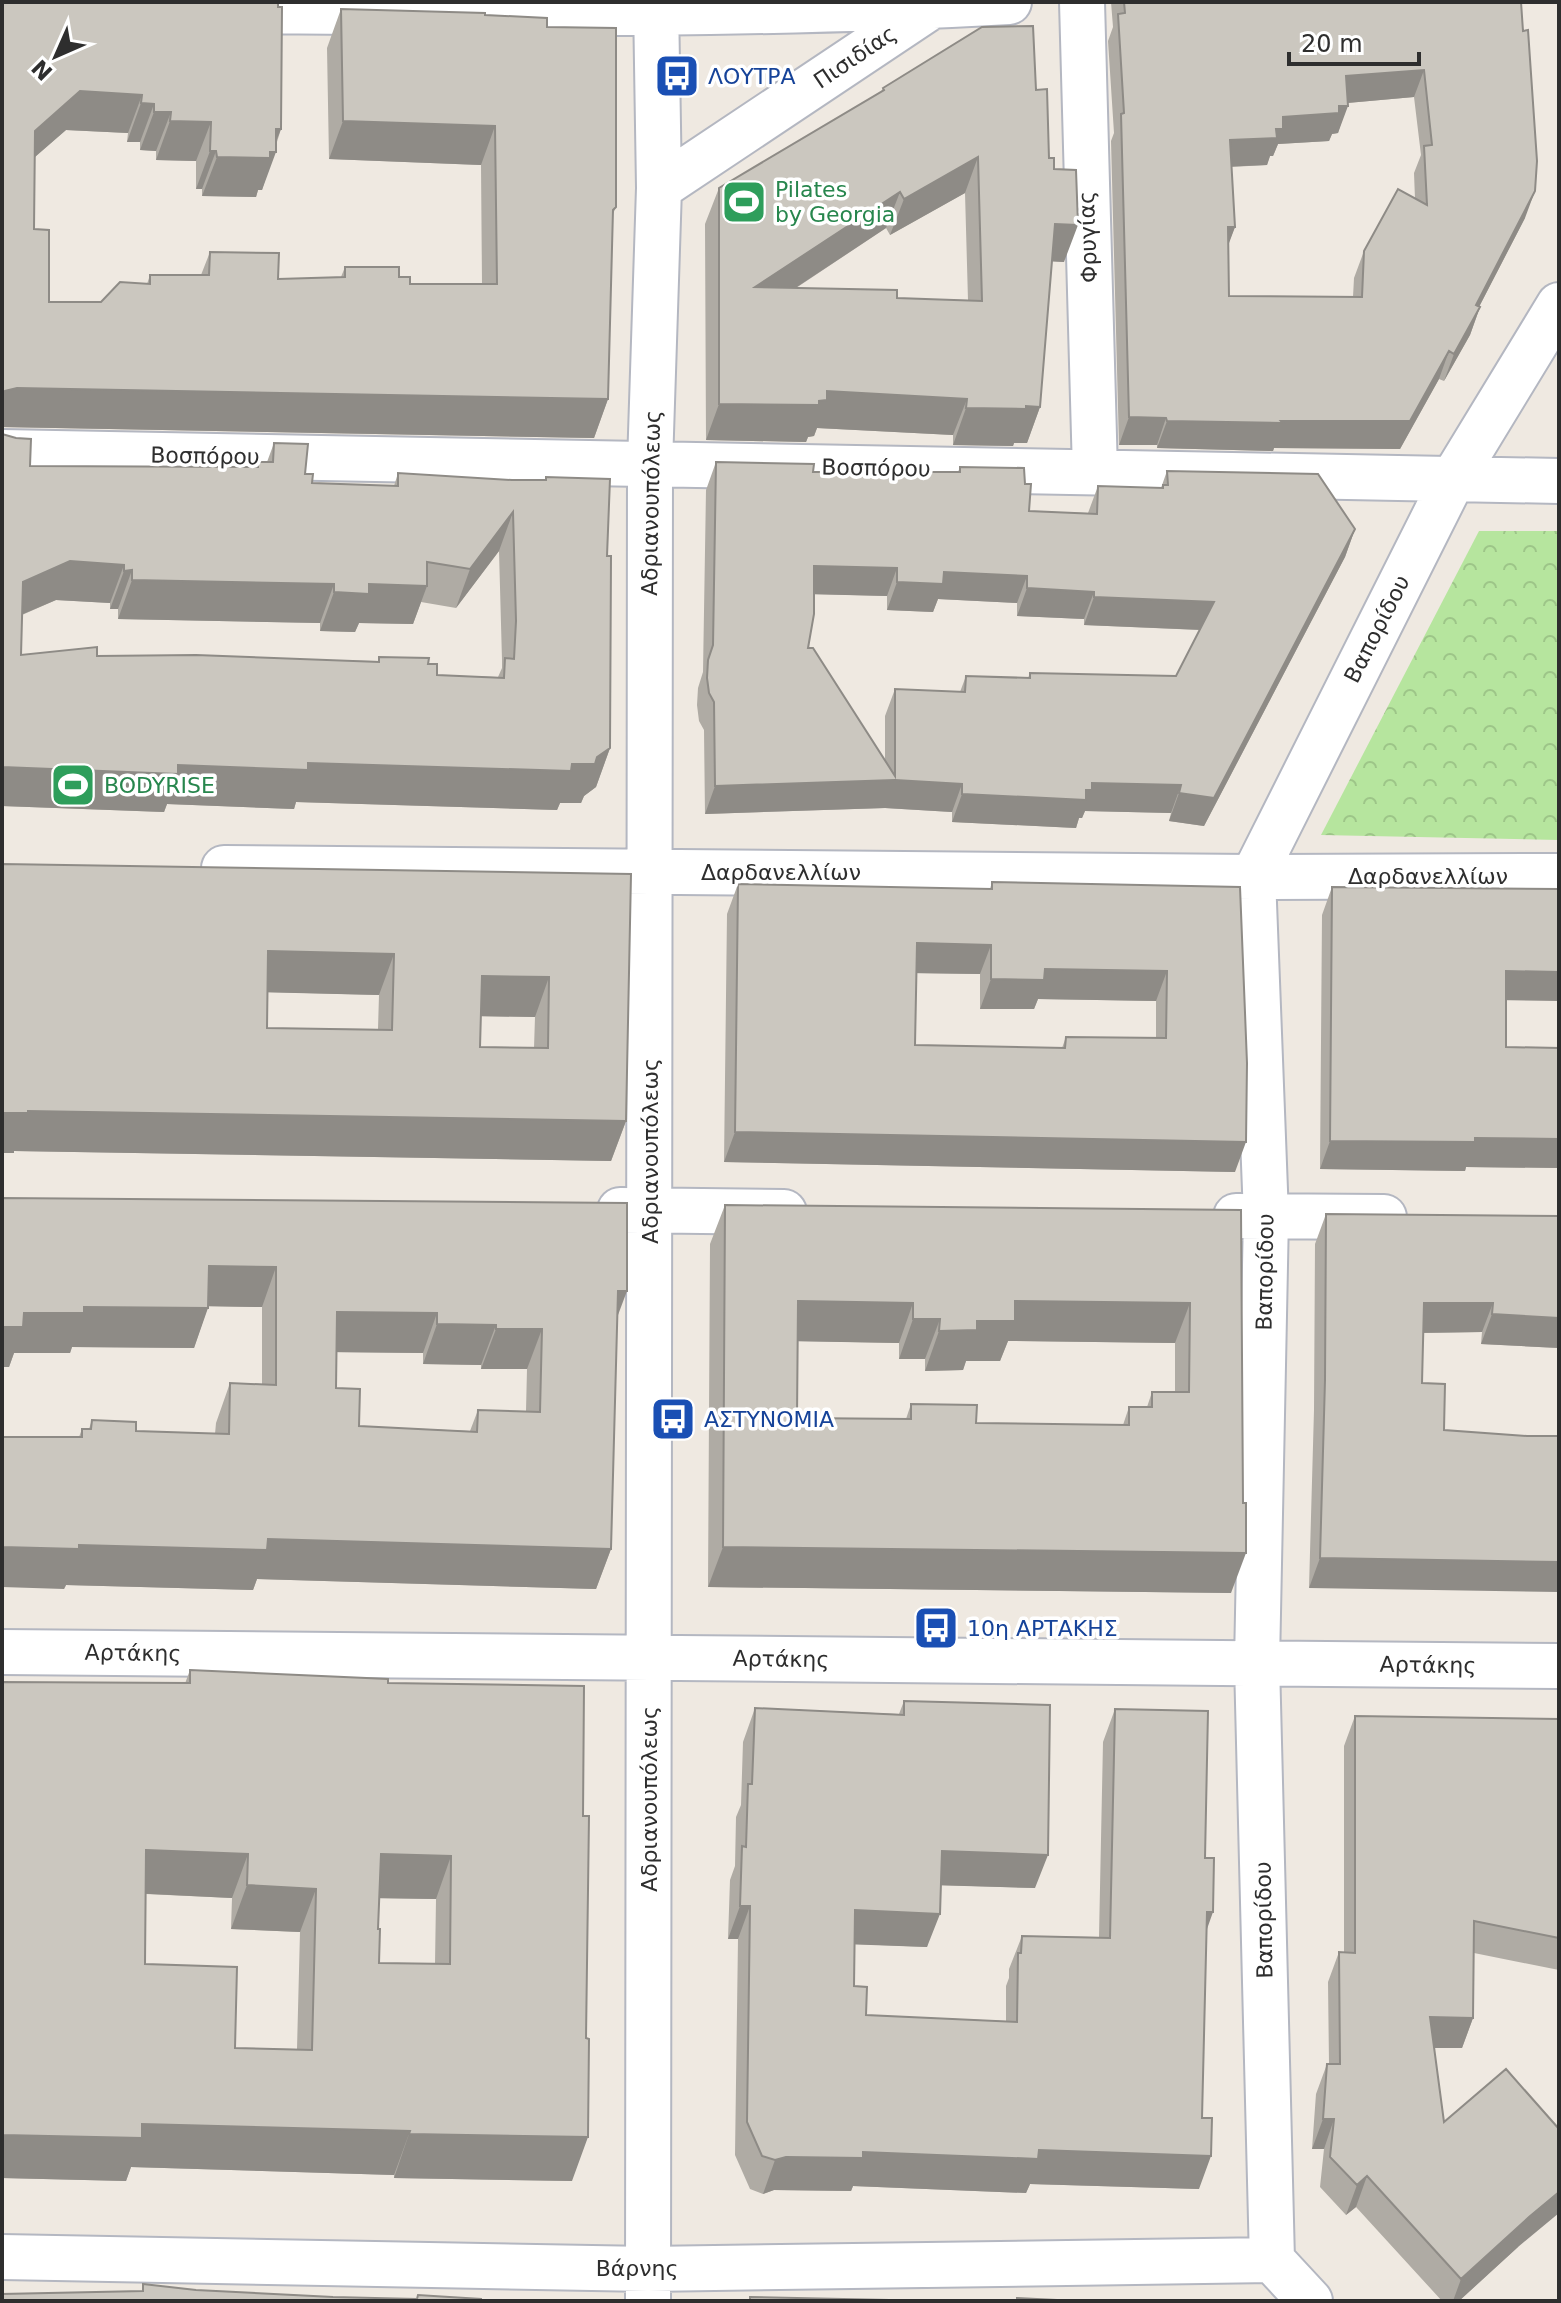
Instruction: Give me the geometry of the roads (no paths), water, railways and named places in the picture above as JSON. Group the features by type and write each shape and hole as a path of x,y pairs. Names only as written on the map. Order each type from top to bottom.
{"street":[{"name":"Πισιδίας","path":"179,10 932,6 1009,2"},
{"name":"Φρυγίας","path":"1082,2 1095,472"},
{"name":"Πισιδίας","path":"659,188 932,6"},
{"name":"Αδριανουπόλεως","path":"648,2285 650,464 659,188 656,7"},
{"name":"Βαπορίδου","path":"1272,2260 1257,1663 1266,1216 1253,877 1453,479 1559,305"},
{"name":"Βοσπόρου","path":"2,452 1559,481"},
{"name":"Δαρδανελλίων","path":"189,868 1253,877 1559,876"},
{"path":"577,1210 823,1212"},
{"path":"1203,1216 1420,1218"},
{"name":"Αρτάκης","path":"2,1652 1559,1666"},
{"name":"Βάρνης","path":"2,2257 648,2285 1272,2260"},
{"path":"1272,2260 1310,2301"}],"place":[{"name":"ΛΟΥΤΡΑ","path":"677,76"},
{"name":"Pilates by Georgia","path":"744,202"},
{"name":"BODYRISE","path":"73,785"},
{"name":"ΑΣΤΥΝΟΜΙΑ","path":"673,1419"},
{"name":"10η ΑΡΤΑΚΗΣ","path":"936,1628"}]}
